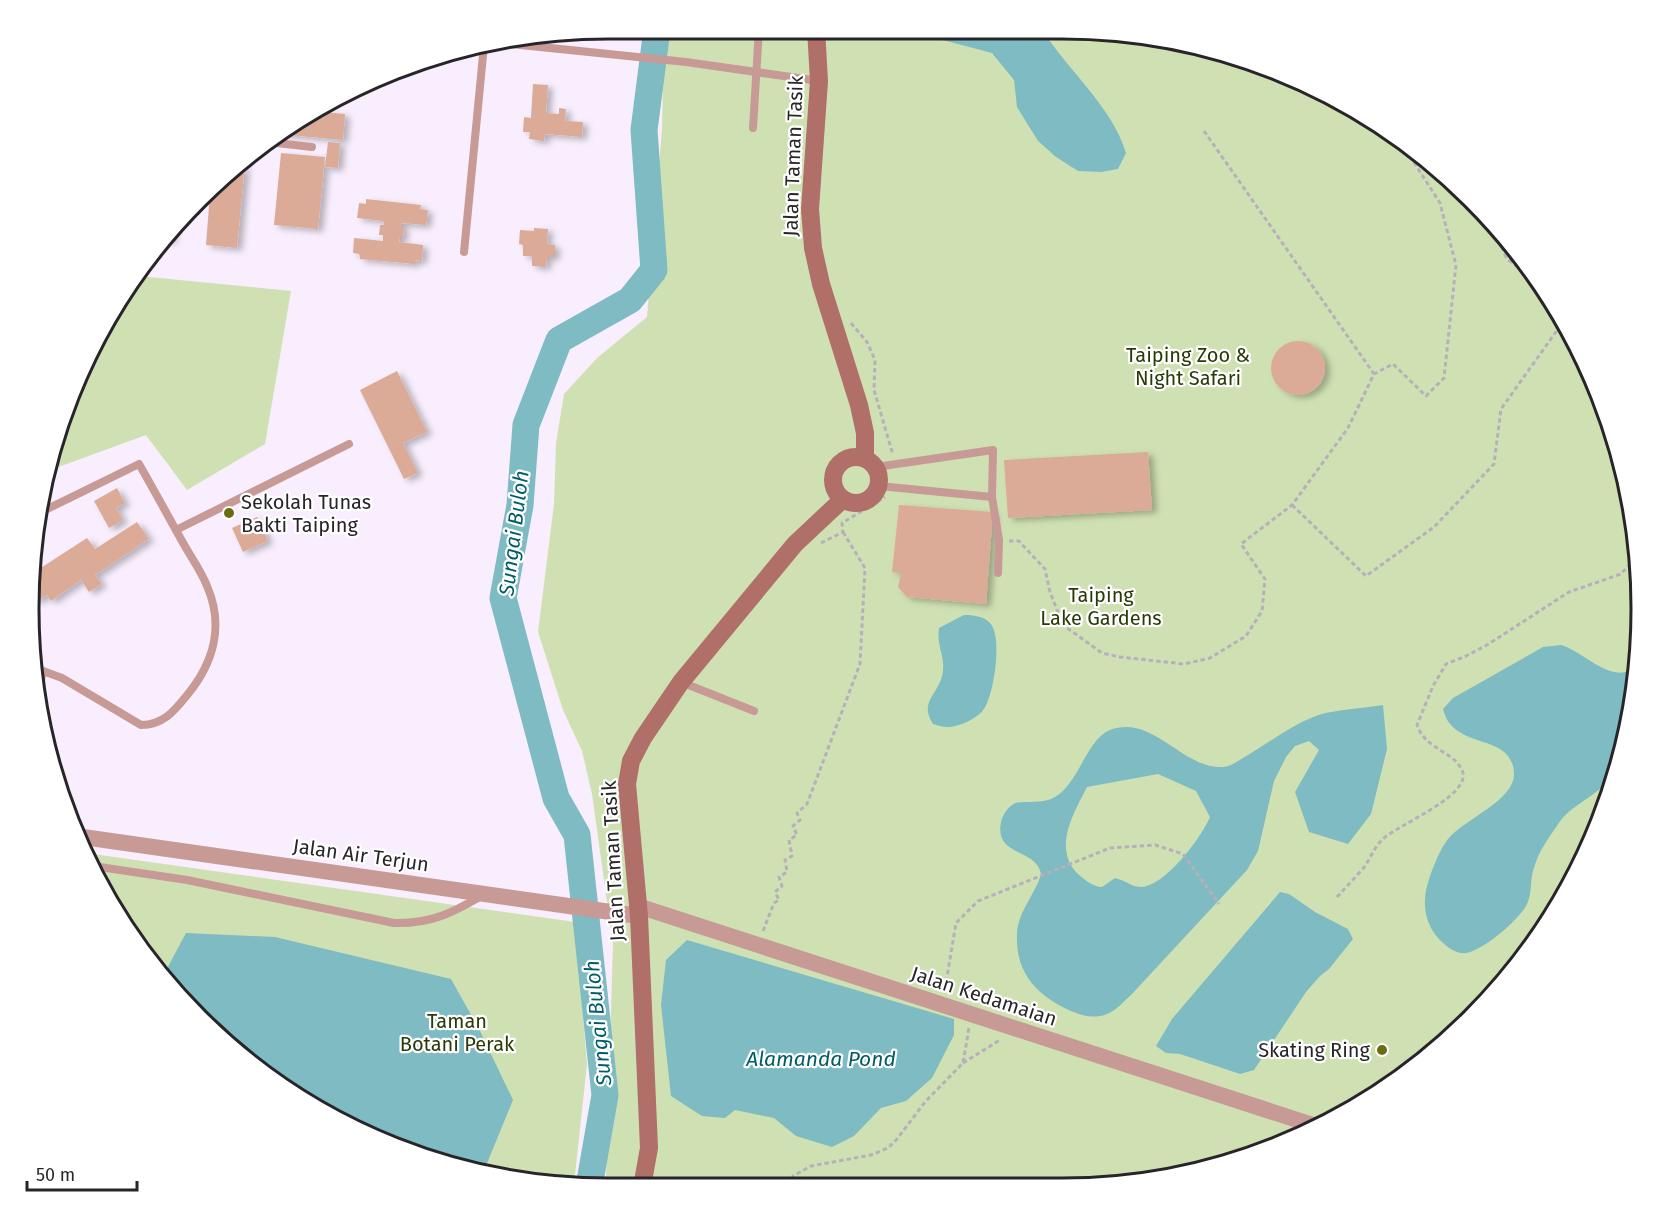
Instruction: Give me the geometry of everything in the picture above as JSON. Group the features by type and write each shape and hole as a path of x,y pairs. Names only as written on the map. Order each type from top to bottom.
{"street":[{"name":"Jalan Taman Tasik","path":"817,39 819,81 810,209 813,248 821,284 859,405 870,463 879,473 886,487"},
{"path":"870,463 850,458 838,466 833,479 834,487 843,499 857,503 864,502 886,487"},
{"name":"Jalan Taman Tasik","path":"644,1178 649,1148 639,911 627,784 631,761 643,738 681,682 795,544 843,499"},
{"name":"Jalan Air Terjun","path":"87,838 614,912 639,911"},
{"name":"Jalan Kedamaian","path":"639,911 758,944 1305,1123"}],"lane":[{"path":"753,128 758,39"},
{"path":"526,45 686,62 819,81"},
{"path":"464,252 483,53"},
{"path":"281,143 312,147"},
{"path":"176,530 349,444"},
{"path":"870,463 894,463 993,450 992,497 999,540 998,573"},
{"path":"43,671 62,678 141,725 152,725 165,719 190,691 213,649 216,628 214,609 207,586 139,465 48,509"},
{"path":"886,487 992,497"},
{"path":"681,682 754,711"},
{"path":"102,867 187,880 394,923 415,924 436,919 486,894"}],"path":[{"path":"1204,131 1374,374"},
{"path":"1008,541 1019,541 1045,569 1050,592 1063,625 1102,653 1184,664 1210,658 1246,636 1262,611 1265,579 1240,544 1292,505 1348,428 1374,374 1393,364 1426,396 1444,378 1456,265 1440,203 1413,161"},
{"path":"1504,250 1508,259 1514,263"},
{"path":"849,319 867,342 875,360 874,390 894,463"},
{"path":"1292,505 1366,576 1434,526 1494,464 1501,409 1558,329"},
{"path":"758,944 774,903 779,900 775,892 782,886 779,878 786,872 785,860 792,856 789,840 796,835 793,826 800,820 797,813 807,804 860,664 865,568 843,532 842,523 888,496 886,487"},
{"path":"811,548 843,532"},
{"path":"1337,897 1364,866 1383,838 1458,789 1464,777 1461,769 1427,742 1417,725 1433,686 1446,664 1487,645 1569,592 1620,574 1629,564"},
{"path":"943,1005 956,923 978,901 1110,849 1155,845 1183,854 1219,904"},
{"path":"963,1063 967,1048 970,1013"},
{"path":"792,1178 812,1166 871,1155 888,1148 925,1102 963,1063 1018,1029"}],"green space":[{"name":"Taiping Lake Gardens","path":"664,39 1061,39 1136,44 1209,58 1245,69 1279,82 1346,115 1378,135 1437,180 1490,233 1535,292 1555,324 1588,391 1601,425 1612,461 1626,534 1630,571 1630,646 1620,720 1612,756 1588,826 1572,860 1555,893 1513,955 1490,984 1437,1037 1378,1082 1313,1119 1245,1148 1173,1167 1099,1177 1061,1178 606,1178 613,944 592,794 582,751 563,710 538,632 554,504 556,443 564,394 597,358 647,317 662,129"},
{"path":"146,277 291,291 265,444 187,490 146,435 57,468 82,391 115,324"},
{"name":"Taman Botani Perak","path":"95,854 575,922 587,1064 575,1175 571,1177 497,1167 425,1148 357,1119 292,1082 233,1037 180,984 135,925"}],"water":[{"path":"939,39 1049,39 1100,104 1119,136 1126,153 1118,169 1101,172 1078,171 1056,157 1038,141 1017,107 1014,80 992,53"},
{"path":"964,615 985,619 994,630 996,666 994,679 988,702 981,713 962,724 944,727 933,724 928,709 943,671 939,628"},
{"path":"1561,645 1609,670 1618,673 1627,671 1612,756 1603,786 1566,814 1541,850 1532,875 1528,902 1522,912 1499,934 1482,946 1473,951 1461,953 1441,941 1428,922 1426,889 1440,852 1448,839 1498,801 1512,783 1514,774 1511,761 1504,752 1458,731 1449,722 1443,709 1453,698 1543,647"},
{"path":"1383,705 1387,749 1371,814 1348,844 1309,832 1295,792 1319,750 1309,741 1295,746 1286,757 1274,781 1258,851 1247,870 1120,1005 1102,1016 1084,1015 1059,1005 1030,982 1020,960 1017,934 1023,910 1041,874 1038,866 1032,860 1009,847 1004,841 1001,822 1006,811 1015,803 1047,800 1061,793 1069,785 1101,735 1110,730 1126,727 1140,729 1195,760 1209,766 1224,767 1316,716","holes":["1158,774 1196,791 1210,817 1199,837 1182,859 1172,870 1151,884 1138,887 1115,878 1099,887 1083,879 1070,864 1066,842 1068,830 1087,787"]},
{"path":"1280,892 1289,894 1315,912 1348,929 1353,939 1329,969 1306,992 1254,1070 1240,1074 1180,1054 1166,1053 1156,1046 1172,1019"},
{"path":"186,933 275,937 451,979 479,1029 513,1100 486,1165 425,1148 391,1135 324,1102 292,1082 233,1037 180,984 167,968"},
{"name":"Alamanda Pond","path":"687,940 954,1019 954,1035 932,1078 906,1101 881,1108 854,1136 832,1147 796,1136 774,1118 735,1110 725,1118 702,1116 671,1096 661,1005 666,960"}],"building":[{"path":"533,84 548,85 546,113 559,114 559,108 566,109 565,121 583,122 582,137 545,134 544,141 529,139 530,132 523,132 524,117 531,118"},
{"path":"329,113 345,114 343,140 292,135"},
{"path":"328,142 340,143 338,168 325,167"},
{"path":"281,153 325,157 318,229 274,225"},
{"path":"244,171 237,248 206,245 209,203"},
{"path":"366,199 421,205 420,209 428,210 426,225 401,223 401,227 404,227 403,237 400,237 399,242 423,245 422,261 415,260 415,264 360,259 360,254 353,253 354,238 383,241 383,235 379,235 380,225 384,225 384,221 357,218 359,203 366,204"},
{"path":"534,228 548,229 547,244 555,245 555,257 547,257 546,267 532,266 532,256 523,256 523,245 519,244 520,230 534,231"},
{"path":"1293,341 1303,341 1313,345 1321,353 1325,368 1321,383 1313,391 1303,395 1293,395 1283,391 1275,383 1271,373 1271,363 1275,353 1283,345"},
{"path":"397,371 427,432 403,443 418,473 404,479 360,390"},
{"path":"1148,452 1152,510 1008,518 1004,460"},
{"path":"117,488 125,503 116,508 123,520 109,528 94,501"},
{"path":"899,505 993,512 986,604 907,597 898,587 901,574 892,572"},
{"path":"257,517 268,541 243,552 232,528"},
{"path":"137,522 149,539 95,575 102,584 89,592 81,580 51,601 47,595 39,600 40,568 87,538 95,549"}],"waterway":[{"name":"Sungai Buloh","path":"591,1178 605,1095 577,835 556,798 503,598 520,505 526,425 559,340 630,300 654,270 644,130 656,39"}],"place":[{"name":"Sekolah Tunas Bakti Taiping","path":"229,513"},
{"name":"Skating Ring","path":"1382,1050"}],"park label":[{"name":"Taiping Zoo & Night Safari","path":"1188,366"}]}
